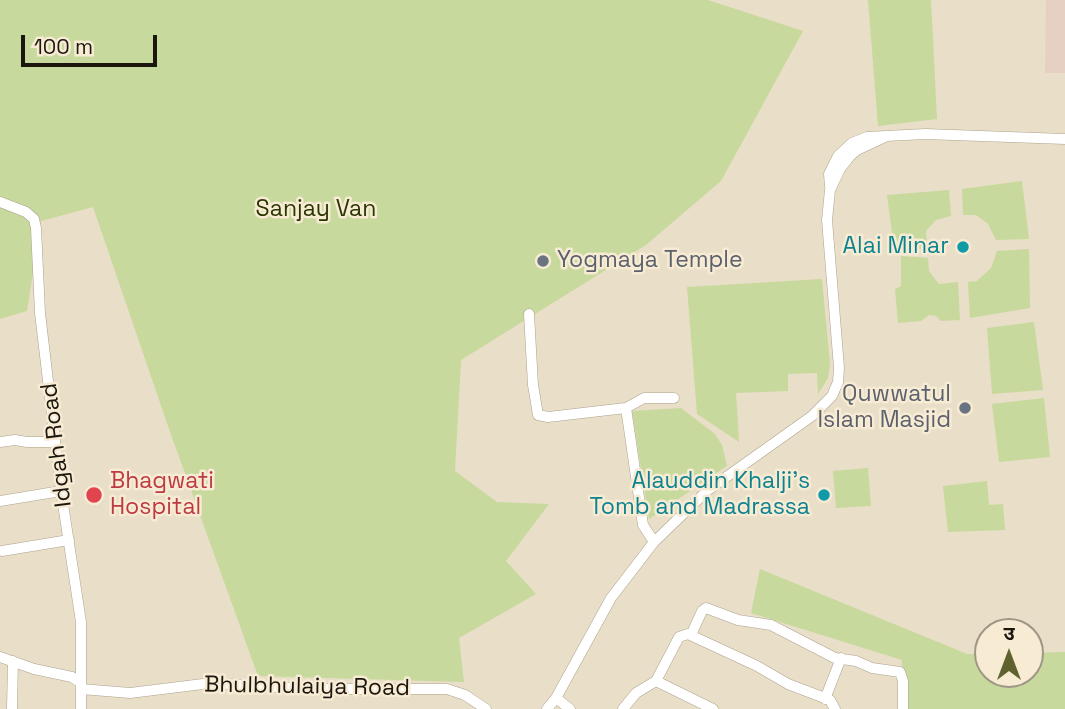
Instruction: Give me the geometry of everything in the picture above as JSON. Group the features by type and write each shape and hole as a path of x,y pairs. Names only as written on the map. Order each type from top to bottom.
{"street":[{"path":"547,709 556,698 611,598 654,542 708,490 812,416 832,396 838,382 839,368 827,220 829,174 838,156 859,140 877,136 925,134 1065,139"},
{"name":"Idgah Road","path":"0,202 31,215 36,228 40,313 61,491 81,622 81,709"},
{"path":"529,314 538,415 548,417 626,408 644,398 674,398"},
{"path":"626,408 643,524 654,542"},
{"path":"0,442 55,442"},
{"path":"0,501 61,491"},
{"path":"2,551 69,540"},
{"path":"691,635 706,608 738,620 771,625 841,658 872,668 900,672 903,681 903,709"},
{"path":"623,709 636,693 656,681 679,637 684,634 757,666 788,684 825,698 835,709"},
{"name":"Bhulbhulaiya Road","path":"0,657 34,669 72,677 81,686 114,693 141,693 211,683 311,689 447,689 465,695 486,709"},
{"path":"825,698 841,658"},
{"path":"12,709 13,661"},
{"path":"656,681 713,709"},
{"path":"556,698 570,709"}],"shaded area":[{"path":"1046,0 1065,0 1065,73 1045,73"}],"green space":[{"name":"Sanjay Van","path":"0,0 708,0 803,31 721,181 646,245 461,360 455,471 497,502 549,504 506,561 536,594 459,638 464,682 258,676 93,207 41,221 27,311 0,319"},
{"path":"868,0 931,0 937,119 878,126"},
{"path":"1022,181 1029,239 996,240 988,224 976,215 963,215 962,189"},
{"path":"949,190 951,216 936,220 926,231 927,249 894,247 887,195"},
{"path":"1029,249 1030,308 970,318 968,282 977,281 991,268 997,251"},
{"path":"901,256 928,258 929,271 939,284 958,282 960,320 941,321 936,316 929,315 921,321 898,323 895,289 901,286"},
{"path":"822,279 830,364 828,378 818,394 817,373 788,374 788,391 736,393 739,442 697,414 687,287"},
{"path":"1034,322 1043,390 992,394 987,328"},
{"path":"1044,398 1050,457 999,462 992,404"},
{"path":"681,408 715,434 722,445 727,466 649,519 632,411"},
{"path":"868,468 871,506 836,508 833,471"},
{"path":"987,481 989,505 1003,504 1005,530 948,532 943,486"},
{"path":"760,569 967,654 974,654 974,688 1044,688 1044,653 1065,652 1065,709 901,709 902,660 751,613"}],"place":[{"name":"Alai Minar","path":"963,247"},
{"name":"Yogmaya Temple","path":"543,261"},
{"name":"Quwwatul Islam Masjid","path":"965,408"},
{"name":"Bhagwati Hospital","path":"94,495"},
{"name":"Alauddin Khalji's Tomb and Madrassa","path":"824,495"}]}
